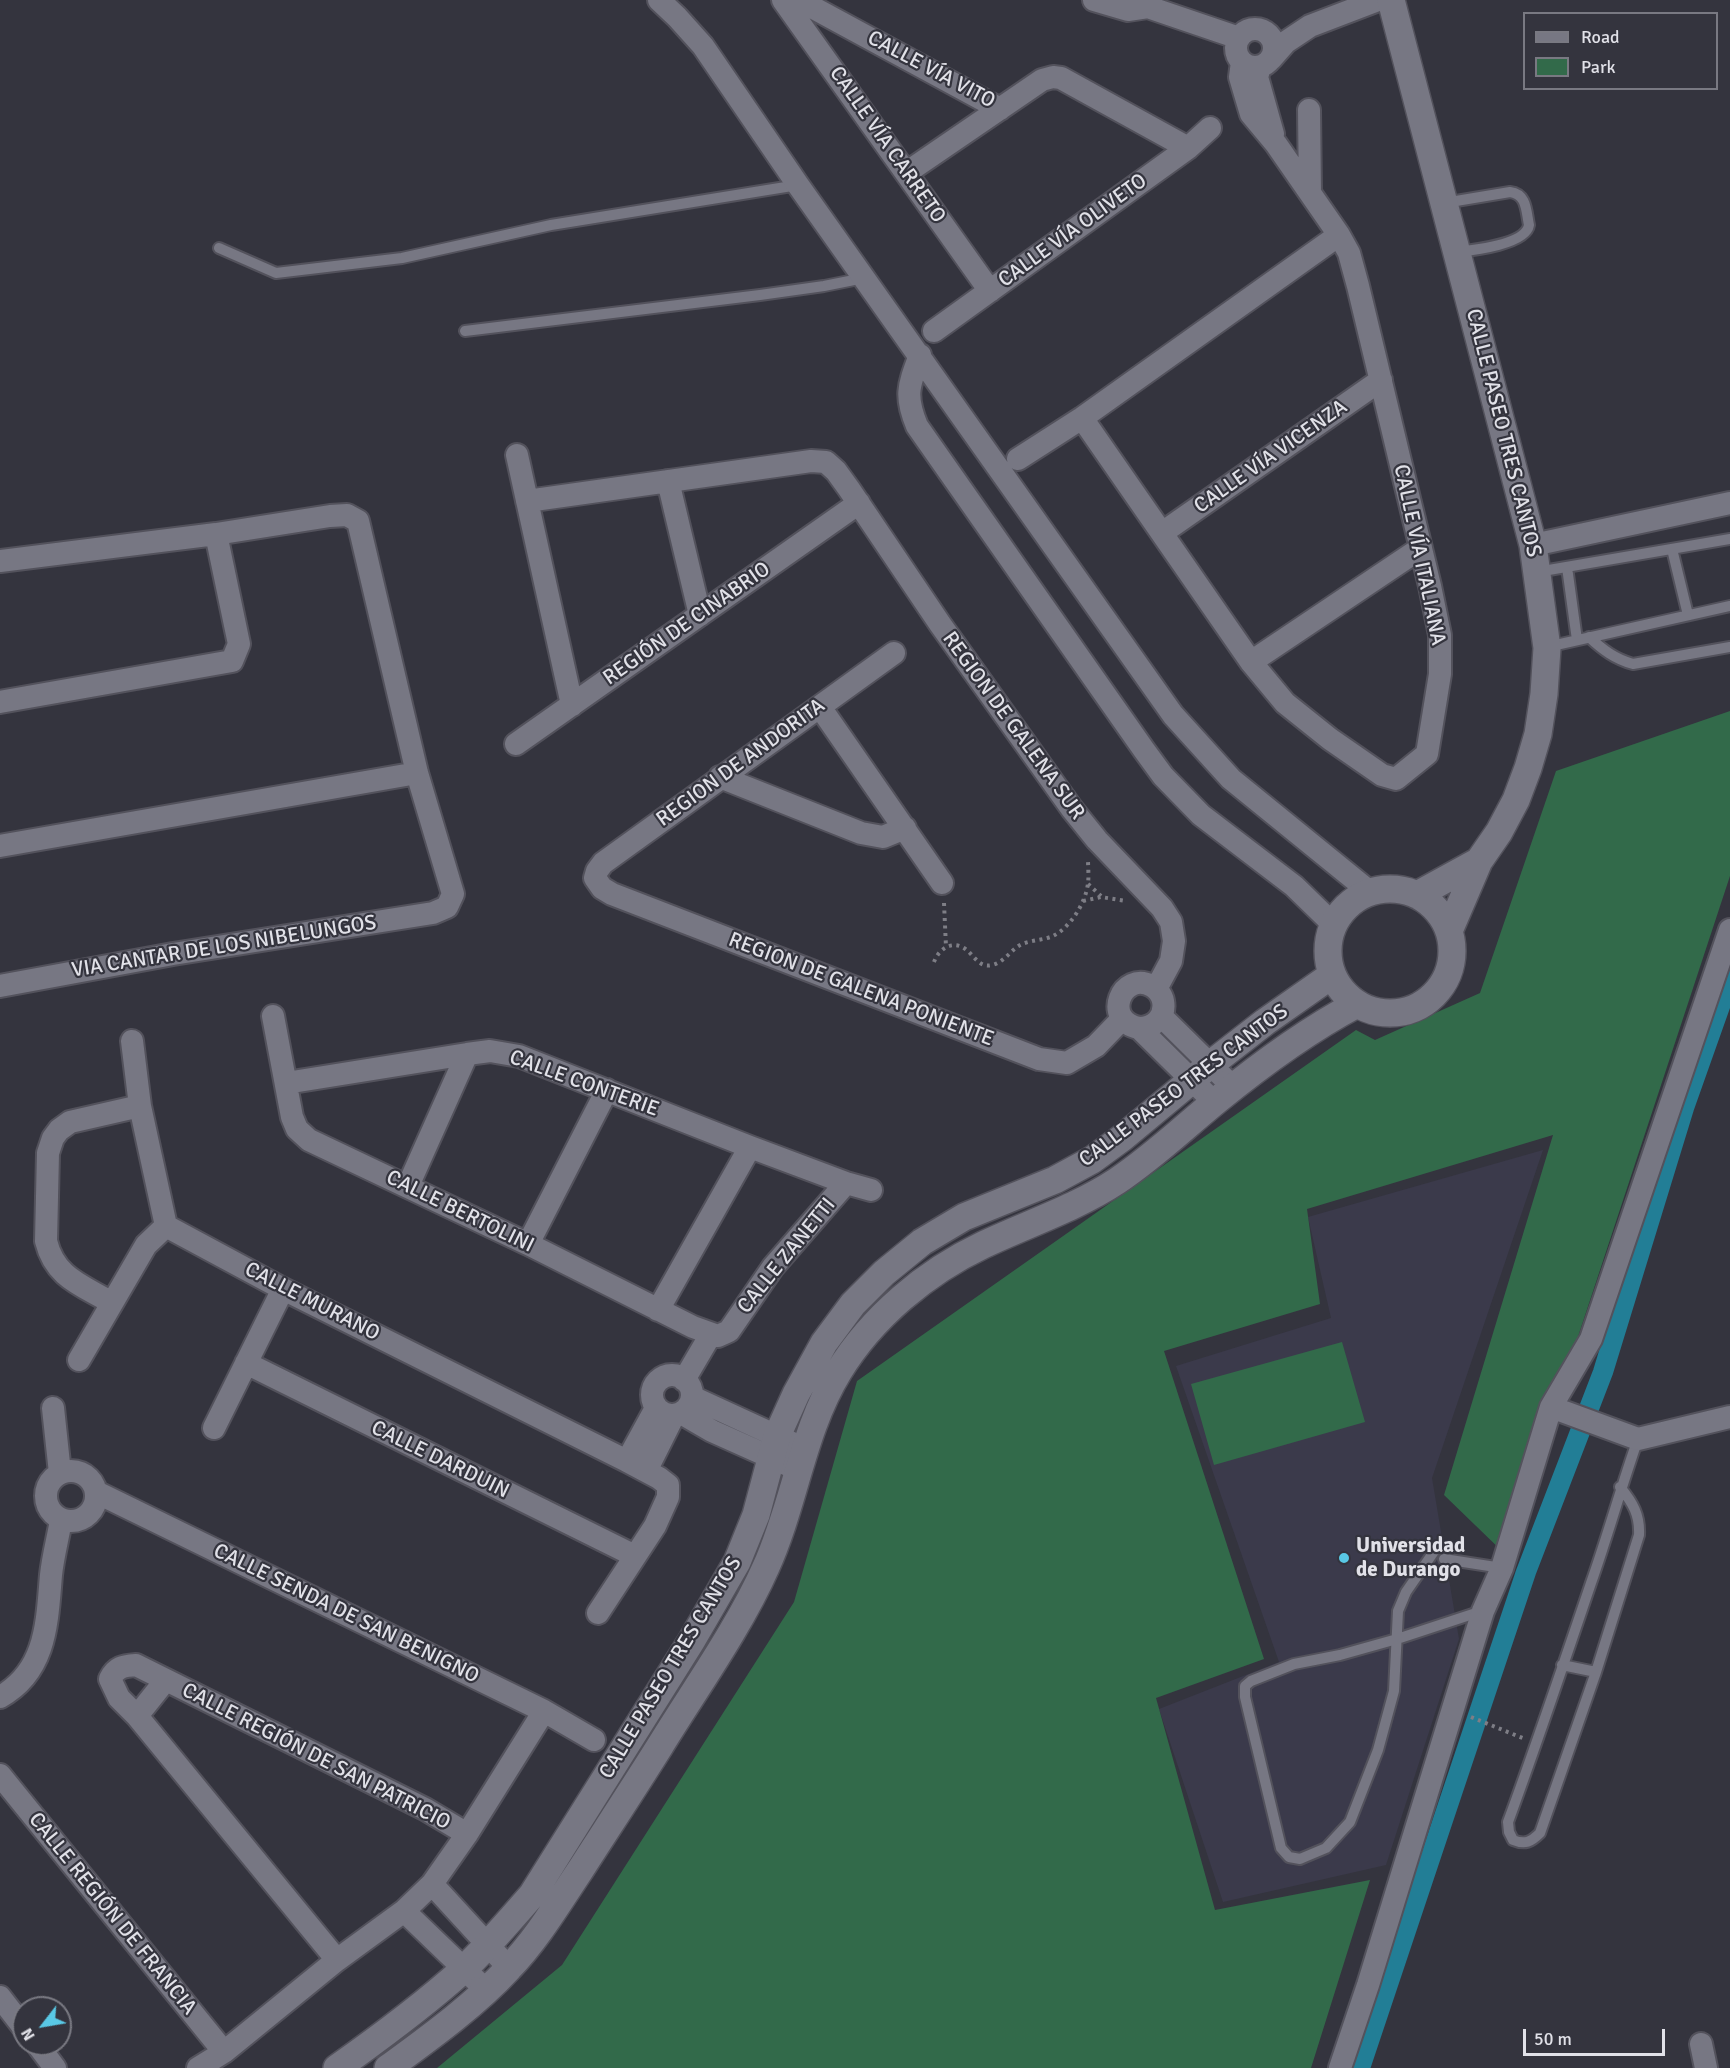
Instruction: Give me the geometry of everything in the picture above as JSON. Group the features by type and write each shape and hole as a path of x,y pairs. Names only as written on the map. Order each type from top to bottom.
{"street":[{"path":"659,0 703,46 798,185 1173,715 1231,779 1370,892"},
{"name":"CALLE VÍA CARRETO","path":"783,0 990,291"},
{"name":"CALLE VÍA VITO","path":"799,0 1000,109 1042,80 1053,77 1061,78 1188,148"},
{"path":"1094,0 1128,10 1145,3 1250,34 1266,32 1274,48 1258,62"},
{"path":"1258,62 1310,26 1378,0"},
{"name":"CALLE PASEO TRES CANTOS","path":"1391,0 1533,545 1547,648 1544,694 1538,734 1528,768 1516,800 1479,861 1449,931"},
{"path":"1258,62 1236,50 1250,34 1310,26"},
{"name":"CALLE VÍA ITALIANA","path":"1082,418 1251,662 1285,703 1330,739 1382,775 1396,779 1427,754 1440,674 1440,635 1381,380 1349,253 1276,144 1251,114 1240,77 1258,62"},
{"path":"906,173 1000,109"},
{"path":"1309,110 1310,193"},
{"name":"CALLE VÍA OLIVETO","path":"934,331 1188,148 1210,128"},
{"path":"1018,459 1082,418 1339,235"},
{"path":"920,355 910,382 908,398 917,426 1144,750 1163,776 1201,815 1294,886 1333,924"},
{"name":"CALLE VÍA VICENZA","path":"1162,534 1381,380"},
{"path":"517,455 572,705"},
{"name":"REGION DE GALENA SUR","path":"668,481 811,460 826,462 836,471 940,624 1072,809 1097,840 1162,908 1172,922 1174,941 1171,961 1156,989"},
{"path":"527,501 668,481 700,615"},
{"name":"REGIÓN DE CINABRIO","path":"516,744 859,503"},
{"path":"1533,545 1730,503"},
{"path":"0,561 347,515 358,521 417,773 0,846"},
{"path":"0,702 232,661 240,644 216,534"},
{"path":"1251,662 1421,548"},
{"name":"REGION DE ANDORITA","path":"595,878 603,863 894,653"},
{"path":"820,707 942,883"},
{"name":"VIA CANTAR DE LOS NIBELUNGOS","path":"0,986 172,954 433,913 447,907 453,894 417,773"},
{"path":"720,777 861,833 883,837 905,828"},
{"name":"CALLE PASEO TRES CANTOS","path":"1417,895 1479,861"},
{"name":"REGION DE GALENA PONIENTE","path":"595,878 602,888 612,894 1040,1059 1067,1063 1130,1024"},
{"path":"1385,888 1417,895 1430,903 1441,915 1449,931 1452,960 1448,975 1441,988 1431,999 1411,1010 1389,1014 1374,1012 1357,1004 1339,987 1332,975 1328,954 1329,935 1333,924 1345,907 1370,892 1385,888"},
{"path":"1340,2068 1483,1611 1502,1568 1551,1407 1591,1340 1730,930"},
{"name":"CALLE PASEO TRES CANTOS","path":"337,2068 426,2002 465,1968 488,1945 538,1885 692,1640 738,1562 756,1515 774,1447 796,1394 824,1342 853,1304 884,1273 922,1242 964,1217 1055,1180 1092,1160 1265,1022 1332,975"},
{"path":"1130,1024 1152,1026 1161,1016 1163,1002 1156,989 1150,985 1136,984 1123,991 1118,1005 1130,1024 1202,1072"},
{"name":"CALLE PASEO TRES CANTOS","path":"388,2068 433,2035 509,1968 544,1924 636,1784 741,1615 766,1567 821,1408 839,1371 866,1335 935,1270 1115,1182 1159,1150 1223,1095 1288,1044 1357,1004"},
{"name":"CALLE BERTOLINI","path":"273,1016 294,1123 309,1140 528,1244 658,1310 711,1331"},
{"path":"1161,1016 1202,1072 1223,1095"},
{"path":"80,1360 146,1245 166,1226 140,1106 132,1041"},
{"name":"CALLE CONTERIE","path":"286,1083 490,1051 519,1056 750,1147 871,1190"},
{"path":"408,1186 467,1054"},
{"path":"528,1244 607,1090"},
{"path":"112,1303 66,1276 55,1266 46,1241 48,1153 53,1138 70,1122 140,1106"},
{"path":"658,1310 750,1147"},
{"name":"CALLE ZANETTI","path":"711,1331 772,1267 846,1183"},
{"name":"CALLE MURANO","path":"166,1226 283,1289 637,1466 668,1485 668,1497 655,1526 635,1556"},
{"path":"214,1428 283,1289"},
{"path":"637,1466 677,1398 711,1331"},
{"name":"CALLE DARDUIN","path":"246,1363 635,1556"},
{"path":"677,1398 802,1459"},
{"path":"1551,1407 1631,1436 1698,1426 1730,1417"},
{"path":"52,1408 60,1473"},
{"path":"71,1471 82,1474 91,1481 96,1492 96,1502 91,1512 82,1519 61,1520 52,1513 46,1503 46,1491 51,1480 60,1473 71,1471"},
{"name":"CALLE SENDA DE SAN BENIGNO","path":"96,1492 544,1712 594,1740"},
{"path":"0,1697 9,1692 29,1672 43,1644 61,1520"},
{"path":"598,1613 635,1556"},
{"name":"CALLE REGIÓN DE SAN PATRICIO","path":"337,1960 137,1716 119,1698 110,1679 114,1671 121,1666 136,1665 425,1809 467,1834"},
{"name":"CALLE REGIÓN DE SAN PATRICIO","path":"137,1716 165,1681"},
{"path":"198,2068 224,2052 337,1960 404,1911 432,1884 467,1834 544,1712"},
{"name":"CALLE REGIÓN DE FRANCIA","path":"0,1775 224,2052"},
{"path":"432,1884 509,1968"},
{"path":"404,1911 486,1990"},
{"path":"0,1997 12,2012"},
{"path":"1701,2044 1706,2068"}],"lane":[{"path":"219,248 276,273 402,258 551,225 798,185"},
{"path":"1444,203 1510,192 1519,194 1524,200 1529,229 1523,236 1475,250 1457,252"},
{"path":"465,331 760,295 865,278"},
{"path":"1537,572 1730,539"},
{"path":"1672,549 1688,615"},
{"path":"1567,567 1577,640"},
{"path":"1547,648 1730,606"},
{"path":"1589,638 1604,651 1633,664 1730,647"},
{"path":"1620,1487 1633,1502 1637,1511 1640,1523 1639,1535 1596,1672 1540,1833 1533,1841 1523,1844 1513,1840 1508,1822 1592,1581 1620,1487 1631,1436"},
{"path":"1433,1553 1406,1592 1398,1611 1397,1639 1394,1691 1378,1750 1350,1822 1326,1848 1300,1859 1289,1857 1281,1848 1245,1697 1245,1686 1251,1681 1294,1664 1340,1655 1397,1639 1483,1611"},
{"path":"1444,1559 1502,1568"},
{"path":"1562,1665 1596,1672"}],"path":[{"path":"934,962 937,953 946,947 962,947 981,964 991,966 1004,960 1021,945 1053,936 1068,924 1083,901 1088,884 1088,860 1097,840"},
{"path":"942,883 946,947"},
{"path":"1088,884 1101,897"},
{"path":"1083,901 1101,897 1120,899 1135,905"},
{"path":"1474,1718 1537,1744"}],"shaded area":[{"name":"Universidad de Durango","path":"1543,1150 1432,1478 1459,1639 1386,1865 1223,1902 1159,1709 1279,1662 1176,1366 1331,1318 1308,1217"}],"green space":[{"path":"1730,711 1730,876 1506,1555 1444,1495 1553,1135 1307,1209 1320,1304 1164,1351 1264,1659 1156,1698 1215,1910 1370,1880 1311,2068 437,2068 562,1965 794,1602 857,1381 1356,1030 1375,1040 1480,993 1556,771"},
{"path":"1342,1342 1365,1422 1214,1465 1191,1384"}],"waterway":[{"path":"1360,2068 1526,1572 1603,1372 1684,1108 1730,978"}],"place":[{"name":"Universidad de Durango","path":"1344,1558"}]}
